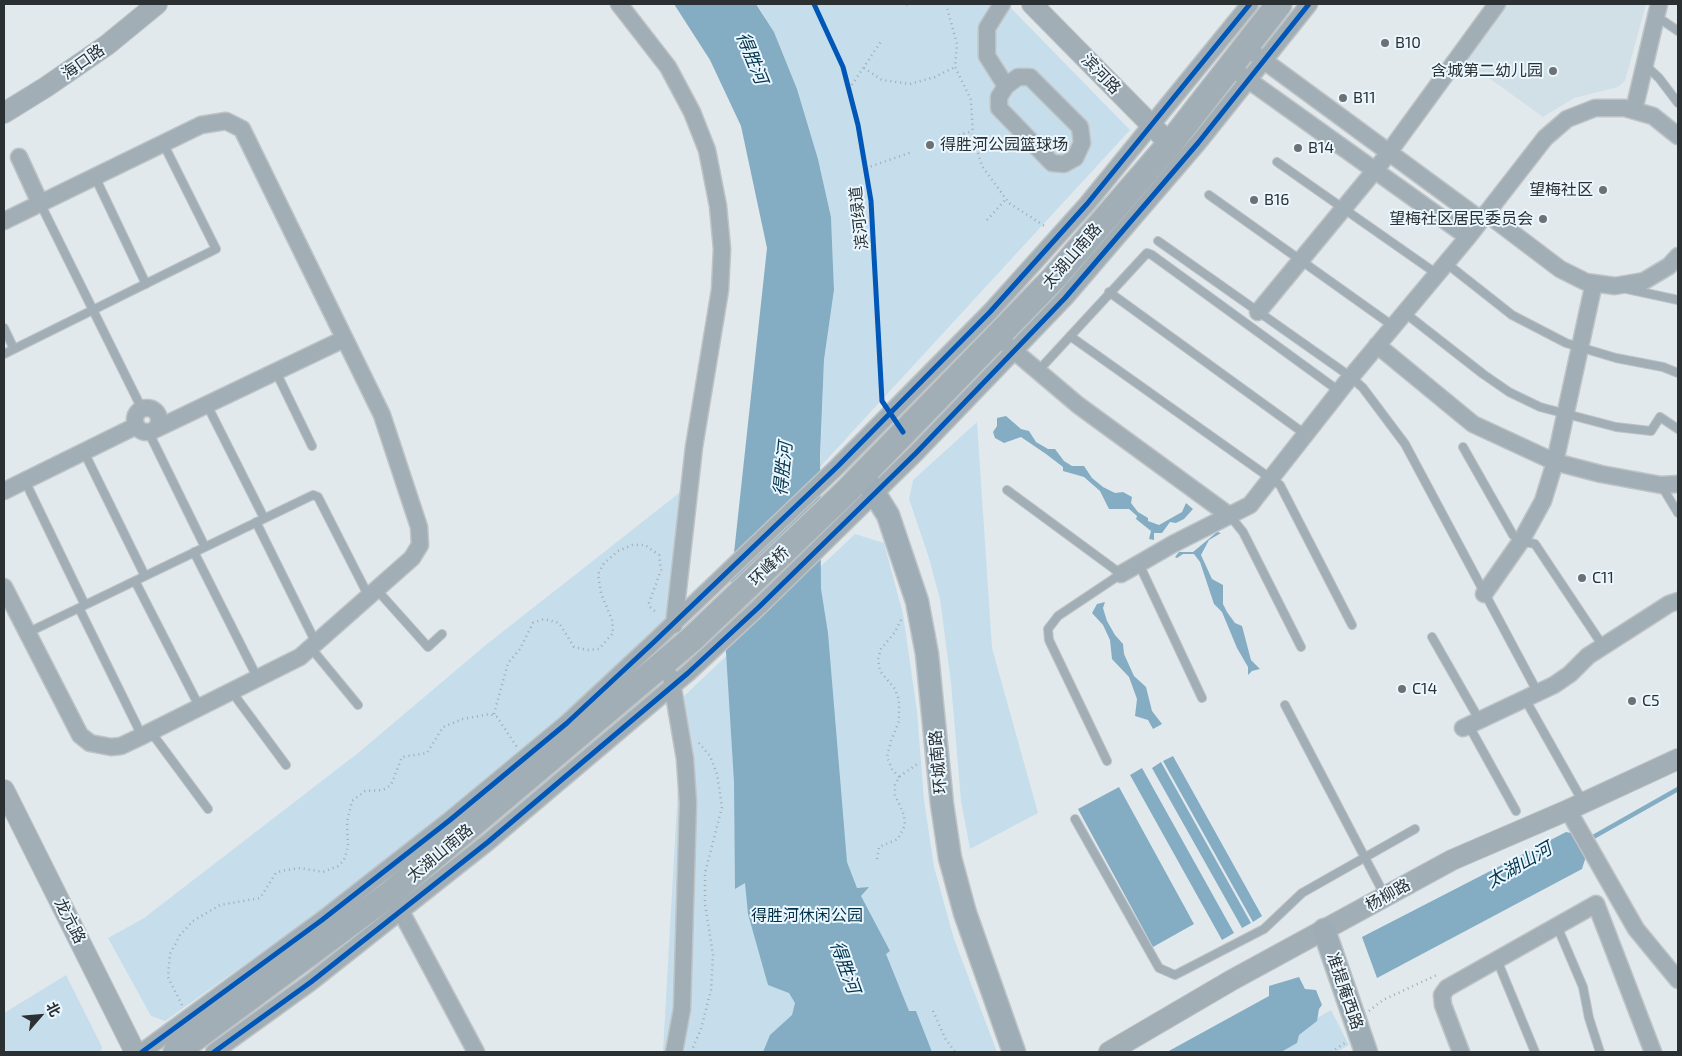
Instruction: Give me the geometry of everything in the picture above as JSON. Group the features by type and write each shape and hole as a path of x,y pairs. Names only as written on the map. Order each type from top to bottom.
{"main road":[{"name":"太湖山南路","path":"862,486 1007,344 1054,278 1170,144 1239,74 1255,53 1280,4"},
{"name":"环峰桥","path":"692,639 862,486"},
{"name":"环城南路","path":"862,486 891,522 917,601 927,654 942,804 950,858 965,913 1014,1052"},
{"name":"太湖山南路","path":"176,1052 391,893 680,665 692,639"},
{"name":"准提庵西路","path":"1324,930 1366,1052"}],"street":[{"name":"海口路","path":"4,113 107,45 157,4"},
{"path":"619,4 668,67 692,112 708,150 718,206 722,249 720,290 694,447 675,621 680,665 671,686 681,732 688,803 682,1009 674,1052"},
{"path":"1002,4 988,28 988,56 1006,86"},
{"name":"滨河路","path":"1032,4 1170,144"},
{"path":"142,1052 322,920 524,759 567,722 675,621 838,466 990,312 1152,126 1250,4"},
{"path":"1309,4 1255,53 1389,152 1560,269 1586,282 1615,286 1644,281 1669,266 1678,256"},
{"path":"1258,312 1389,152 1497,4"},
{"path":"1634,110 1657,7"},
{"path":"1230,516 1078,405 1007,344 1105,252 1239,74 1468,237"},
{"path":"1030,76 1080,127 1082,143 1075,158 1064,164 1052,163 1012,122 999,108 999,97 1006,86 1018,77 1030,76"},
{"path":"1122,574 1173,544 1250,505 1339,391 1468,237 1545,138 1567,119 1595,108 1624,108 1653,116 1678,136"},
{"path":"4,221 209,122 226,121 242,129 382,415 419,527 420,545 412,558 314,645 291,662 147,734 121,746 111,748 90,743 80,735 4,587"},
{"path":"19,157 40,203"},
{"path":"1484,594 1521,541 1543,501 1555,462 1594,283"},
{"path":"4,491 84,452 207,405 344,339"},
{"path":"1377,345 1473,424 1555,462 1601,474 1661,485 1678,484"},
{"path":"142,409 153,409 158,415 160,422 147,429 135,418 142,409"},
{"path":"214,1052 430,889 568,776 671,686 680,665 837,532 862,486"},
{"path":"1471,725 1554,685 1570,674 1588,656 1669,604 1678,601"},
{"name":"杨柳路","path":"1109,1052 1452,860 1678,759"},
{"name":"龙亢路","path":"4,793 135,1052"},
{"path":"1576,806 1636,929 1678,980"},
{"path":"391,893 476,1052"},
{"path":"1461,1052 1443,1005 1442,995 1447,988 1596,904 1653,1052"}],"lane":[{"path":"1657,7 1678,31"},
{"path":"1644,65 1659,78 1678,103"},
{"path":"4,354 216,250 163,144"},
{"path":"1277,162 1343,208 1442,268 1512,315 1566,343 1580,348 1616,358 1662,367 1678,374"},
{"path":"95,177 146,284"},
{"path":"1209,194 1394,326"},
{"path":"40,203 142,409"},
{"path":"1158,241 1351,377 1363,388 1404,444 1484,594 1531,696 1576,806"},
{"path":"1038,371 1109,292 1147,254 1152,255 1339,391"},
{"path":"1615,286 1678,300"},
{"path":"1109,292 1306,434"},
{"path":"1405,312 1482,374 1509,392 1540,407 1616,427 1651,431 1660,417 1678,429"},
{"path":"4,328 14,349"},
{"path":"1070,336 1270,479 1284,491 1352,625"},
{"path":"276,372 312,446"},
{"path":"207,405 260,520 314,645 358,705"},
{"path":"147,429 205,547"},
{"path":"1463,447 1513,535 1521,541 1535,544 1603,646"},
{"path":"84,452 145,576"},
{"path":"25,481 82,607 147,734 208,809"},
{"path":"1661,485 1678,513"},
{"path":"1007,490 1122,574 1058,616 1048,629 1049,640 1107,761"},
{"path":"27,633 310,496 316,496 372,593 428,647 442,634"},
{"path":"1230,516 1243,532 1301,647"},
{"path":"194,552 258,679"},
{"path":"1138,564 1202,698"},
{"path":"135,581 200,708"},
{"path":"1432,637 1471,725 1516,811"},
{"path":"232,692 286,766"},
{"path":"1285,705 1385,897"},
{"path":"1075,819 1159,968 1175,975 1264,929 1302,893 1415,829"},
{"path":"1558,926 1583,987 1588,1018 1600,1052"},
{"path":"1497,960 1535,1052"}],"path":[{"path":"946,4 957,44 955,67 971,100 973,131 982,166 1009,203 1046,227"},
{"path":"849,89 882,40"},
{"path":"864,68 882,80 910,84 955,67"},
{"path":"847,82 851,98"},
{"path":"948,138 973,131"},
{"path":"866,168 912,152"},
{"path":"987,220 1006,199"},
{"path":"494,714 508,663 520,649 533,623 544,619 560,623 574,647 587,650 600,649 613,633 612,620 601,593 598,574 604,563 618,551 632,545 645,545 658,556 661,570 650,603 650,607 656,612"},
{"path":"899,777 892,769 887,757 899,721 899,700 895,689 880,671 878,659 881,649 895,632 903,614"},
{"path":"494,714 502,723 524,759"},
{"path":"189,1017 173,992 168,977 170,954 180,934 192,921 220,905 260,898 276,873 281,871 300,868 323,872 338,866 344,860 348,847 348,812 354,798 366,792 387,788 394,782 402,757 427,753 443,727 472,716 494,714"},
{"path":"681,732 696,741 710,756 718,774 722,807 705,873 705,904 713,955 713,980 708,1008 691,1052"},
{"path":"877,859 879,847 898,839 905,825 904,815 895,796 894,789 899,777 921,762"},
{"path":"933,1011 945,1038 956,1052"},
{"path":"1331,1052 1343,1045"}],"shaded area":[{"name":"含城第二幼儿园","path":"1506,4 1646,4 1625,81 1618,87 1574,98 1543,117 1464,60"}],"green space":[{"path":"757,4 1007,4 1130,130 820,467 824,360 834,290 831,217 818,159 797,89 774,32"},
{"path":"977,422 992,648 1038,813 970,849 961,801 951,683 940,599 928,555 909,499 913,480"},
{"path":"683,490 663,639 378,870 165,1021 151,1016 108,938 144,918 358,753 487,644"},
{"name":"得胜河休闲公园","path":"855,534 884,543 903,614 917,711 924,800 934,867 954,939 997,1052 663,1052 683,697"},
{"path":"66,975 102,1047 101,1052 4,1052 4,1013"},
{"path":"1331,1010 1349,1045 1337,1052 1258,1052"}],"water":[{"name":"得胜河","path":"674,4 756,4 774,32 797,89 818,159 831,217 834,290 824,360 820,456 821,589 828,633 847,862 857,888 869,887 861,896 890,951 886,954 909,1011 916,1011 932,1052 763,1052 770,1035 792,1015 795,1003 789,993 768,985 748,914 745,883 735,889 734,782 725,636 767,248 741,126 710,60"},
{"path":"1006,416 1021,429 1029,431 1036,442 1048,449 1055,449 1064,461 1072,466 1084,466 1092,478 1103,487 1115,493 1123,492 1132,497 1131,503 1138,512 1148,518 1148,521 1159,525 1182,512 1186,503 1193,509 1184,519 1176,523 1170,522 1162,533 1154,533 1154,540 1149,539 1151,531 1136,519 1137,516 1129,509 1109,509 1100,491 1084,477 1063,471 1063,467 1021,437 1004,443 995,438 993,432 997,426 997,418"},
{"path":"1217,532 1221,533 1209,540 1201,555 1212,579 1223,585 1223,604 1235,623 1242,626 1251,660 1260,669 1252,671 1248,675 1248,667 1237,648 1222,612 1214,604 1200,562 1194,554 1183,554 1177,558 1175,557 1179,552 1193,552"},
{"path":"1105,602 1103,608 1107,621 1123,644 1124,654 1134,676 1146,687 1152,711 1162,724 1153,729 1148,720 1135,716 1137,699 1129,677 1112,659 1110,640 1103,625 1092,613 1097,604"},
{"path":"1173,756 1262,916 1253,922 1163,761"},
{"path":"1161,762 1251,923 1242,928 1152,768"},
{"path":"1142,768 1234,933 1222,940 1130,775"},
{"path":"1119,787 1194,924 1153,947 1078,809"},
{"path":"1566,832 1576,834 1587,853 1582,869 1377,978 1362,937"},
{"path":"1299,977 1305,989 1316,990 1322,1005 1319,1009 1317,1021 1299,1035 1297,1043 1281,1052 1167,1052 1269,996 1269,986"}],"waterway":[{"name":"太湖山河","path":"1588,840 1678,789"}],"cycle path":[{"name":"滨河绿道","path":"814,4 843,67 858,125 871,201 882,401 903,432"},
{"path":"142,1052 322,920 450,820 567,723 654,642 838,466 990,312 1087,204 1250,4"},
{"path":"214,1052 311,982 488,842 688,673 759,607 916,453 1065,298 1198,143 1309,4"}],"place":[{"name":"B10","path":"1385,43"},
{"name":"含城第二幼儿园","path":"1553,71"},
{"name":"B11","path":"1343,98"},
{"name":"得胜河公园篮球场","path":"930,145"},
{"name":"B14","path":"1298,148"},
{"name":"望梅社区","path":"1603,190"},
{"name":"B16","path":"1254,200"},
{"name":"望梅社区居民委员会","path":"1543,219"},
{"name":"C11","path":"1582,578"},
{"name":"C14","path":"1402,689"},
{"name":"C5","path":"1632,701"}]}
